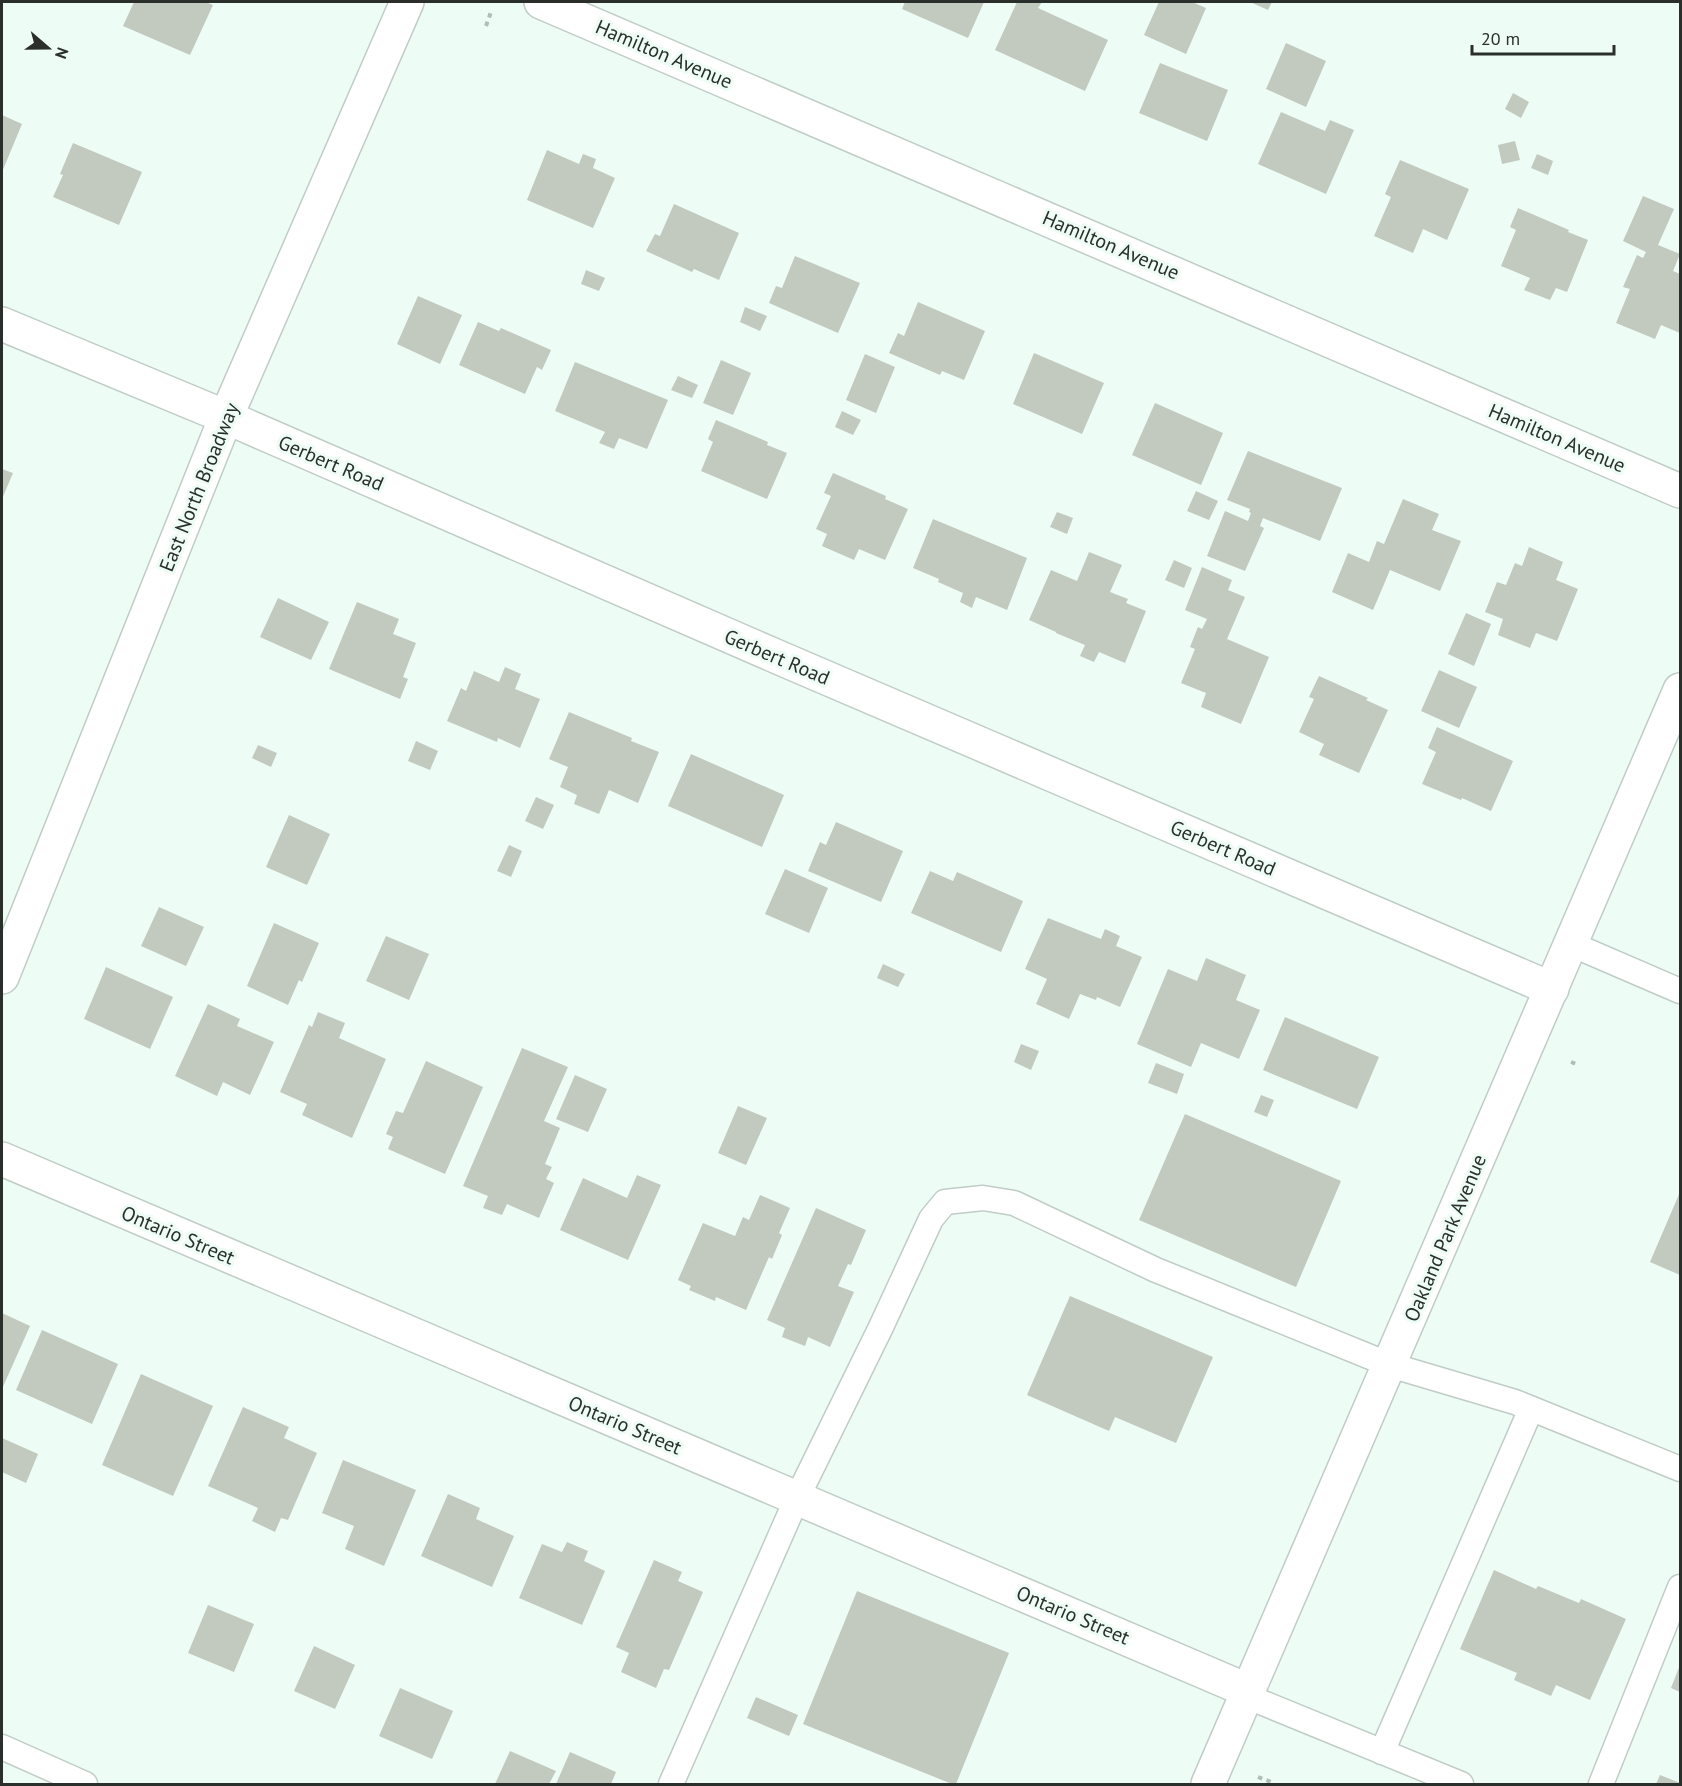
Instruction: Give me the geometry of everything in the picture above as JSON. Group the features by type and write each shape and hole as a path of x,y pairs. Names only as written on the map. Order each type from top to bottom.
{"street":[{"name":"East North Broadway","path":"2,977 226,417 406,2"},
{"name":"Hamilton Avenue","path":"541,2 1680,491"},
{"name":"Gerbert Road","path":"2,324 226,417 802,668 1552,989"},
{"name":"Oakland Park Avenue","path":"1208,1785 1571,944 1678,702"},
{"name":"Ontario Street","path":"2,1159 797,1498 1248,1694"}],"lane":[{"path":"1571,944 1680,991"},
{"path":"671,1785 797,1498 931,1219 945,1202 983,1198 1014,1203 1156,1270 1390,1365 1515,1402 1680,1469"},
{"path":"1382,1752 1531,1409"},
{"path":"1601,1785 1680,1587"},
{"path":"1248,1694 1461,1785"},
{"path":"2,1747 85,1785"}],"path":[{"path":"486,26 491,12"},
{"path":"1571,1062 1579,1065"},
{"path":"1258,1777 1271,1782"}],"building":[{"path":"134,2 206,2 213,5 190,55 123,26"},
{"path":"905,2 984,2 968,38 902,9"},
{"path":"1017,2 1042,2 1038,8 1108,40 1085,91 995,50"},
{"path":"1159,2 1192,2 1206,8 1186,54 1144,35"},
{"path":"1250,2 1272,2 1268,10"},
{"path":"1286,43 1326,61 1306,107 1266,89"},
{"path":"1160,63 1228,90 1207,141 1139,113"},
{"path":"1513,93 1529,102 1521,118 1505,109"},
{"path":"1281,112 1325,131 1330,120 1354,130 1326,194 1258,164"},
{"path":"2,115 22,124 2,172"},
{"path":"1515,141 1520,160 1502,164 1498,145"},
{"path":"73,143 142,172 119,225 53,197"},
{"path":"547,150 579,164 583,154 596,159 593,168 615,178 593,228 527,200"},
{"path":"1537,154 1553,161 1548,175 1531,168"},
{"path":"1400,160 1469,189 1447,240 1423,229 1413,253 1374,236 1391,197 1385,194"},
{"path":"1643,196 1674,209 1658,245 1680,254 1673,271 1680,274 1680,333 1661,325 1655,339 1616,323 1630,289 1623,287 1637,255 1643,258 1646,252 1623,241"},
{"path":"674,204 739,233 719,280 694,269 692,272 646,251 655,234 660,236"},
{"path":"1518,208 1588,240 1567,292 1556,288 1550,300 1524,290 1530,278 1501,266 1516,230 1510,227"},
{"path":"795,256 860,283 838,333 769,303 776,286 782,288"},
{"path":"586,270 605,278 599,291 581,284"},
{"path":"418,296 462,315 440,364 397,344"},
{"path":"918,302 985,331 964,380 942,371 940,375 889,353 898,333 904,336"},
{"path":"745,307 767,316 760,331 740,322"},
{"path":"478,322 499,331 501,328 551,350 542,370 537,367 525,394 459,365"},
{"path":"1034,353 1104,383 1082,434 1013,404"},
{"path":"865,354 895,367 876,413 846,400"},
{"path":"721,360 751,373 733,415 703,403"},
{"path":"575,362 668,400 647,449 619,438 614,449 599,443 605,432 555,411"},
{"path":"678,376 698,385 692,398 671,390"},
{"path":"1155,403 1223,433 1201,485 1132,455"},
{"path":"842,411 861,420 853,435 835,427"},
{"path":"716,420 768,442 767,445 787,453 767,499 701,471 713,442 708,439"},
{"path":"1248,451 1342,488 1320,541 1263,518 1260,526 1264,528 1245,571 1207,556 1225,511 1248,521 1250,509 1227,500"},
{"path":"2,469 13,473 2,499"},
{"path":"833,473 886,496 885,499 908,509 885,560 859,549 854,560 822,546 827,534 816,529 831,496 824,493"},
{"path":"1196,491 1218,501 1209,520 1187,511"},
{"path":"1403,499 1439,514 1432,530 1461,541 1440,591 1390,570 1373,610 1332,592 1348,553 1369,562 1377,541 1384,544"},
{"path":"1057,512 1073,518 1067,534 1050,527"},
{"path":"933,519 1027,558 1007,610 976,597 972,608 960,602 963,593 913,568"},
{"path":"1529,547 1563,562 1556,580 1578,589 1557,641 1536,633 1530,648 1498,635 1503,619 1485,612 1497,582 1506,585 1515,563 1522,566"},
{"path":"1089,552 1122,565 1110,592 1128,599 1126,603 1146,611 1125,663 1099,652 1094,662 1080,656 1085,645 1029,620 1051,570 1077,581"},
{"path":"1174,560 1192,568 1184,588 1165,580"},
{"path":"1202,567 1232,580 1228,590 1245,597 1227,639 1269,657 1241,724 1201,707 1206,693 1181,683 1195,649 1190,647 1198,627 1202,629 1207,619 1185,610"},
{"path":"278,598 329,622 311,660 260,637"},
{"path":"357,602 399,619 393,634 416,643 403,677 408,679 400,699 329,669"},
{"path":"1466,613 1491,624 1474,666 1448,654"},
{"path":"505,667 521,674 515,689 540,699 520,748 498,738 497,742 447,721 461,688 466,691 474,671 499,682"},
{"path":"1439,670 1477,687 1459,728 1421,711"},
{"path":"1319,676 1368,698 1366,700 1388,710 1359,773 1319,755 1324,744 1299,732 1314,699 1309,697"},
{"path":"569,712 632,738 631,741 659,752 638,803 609,790 599,814 574,804 577,795 560,787 568,767 549,759"},
{"path":"1437,727 1513,761 1491,811 1422,784 1436,752 1428,748"},
{"path":"416,741 438,751 430,770 408,761"},
{"path":"258,745 277,753 271,767 252,758"},
{"path":"691,754 784,795 762,847 668,806"},
{"path":"536,797 554,805 543,829 525,821"},
{"path":"289,815 330,834 307,885 266,867"},
{"path":"836,822 903,851 881,902 808,871 820,842 826,845"},
{"path":"509,845 522,851 511,877 497,871"},
{"path":"785,869 828,888 809,933 765,914"},
{"path":"930,871 953,881 957,872 1023,901 1001,952 911,913"},
{"path":"159,907 204,927 186,966 141,946"},
{"path":"1048,918 1101,939 1105,929 1120,936 1116,946 1142,957 1120,1007 1097,997 1096,1000 1080,994 1069,1019 1036,1004 1047,979 1025,969"},
{"path":"274,923 319,943 302,982 299,980 288,1005 247,986"},
{"path":"386,936 429,954 409,1000 366,981"},
{"path":"1206,958 1246,975 1236,1000 1260,1010 1239,1059 1201,1043 1191,1067 1137,1044 1168,969 1197,981"},
{"path":"883,964 905,974 898,987 877,978"},
{"path":"106,967 173,997 150,1049 84,1019"},
{"path":"208,1004 240,1019 237,1026 274,1042 250,1095 223,1082 217,1096 175,1076"},
{"path":"318,1012 345,1023 339,1038 386,1059 352,1138 302,1115 307,1104 280,1092 309,1025 312,1027"},
{"path":"1285,1017 1379,1057 1357,1109 1263,1070"},
{"path":"1021,1044 1039,1051 1031,1070 1014,1062"},
{"path":"522,1048 568,1067 544,1121 560,1128 545,1164 552,1167 546,1179 554,1183 539,1218 507,1204 502,1215 483,1208 488,1196 463,1186"},
{"path":"426,1061 483,1087 445,1174 388,1149 393,1137 386,1134 396,1111 403,1113"},
{"path":"1156,1063 1184,1074 1177,1094 1148,1083"},
{"path":"575,1075 607,1089 588,1132 556,1119"},
{"path":"1261,1095 1274,1100 1267,1117 1254,1112"},
{"path":"738,1106 767,1118 746,1165 718,1153"},
{"path":"1185,1114 1341,1181 1296,1287 1139,1220"},
{"path":"637,1175 661,1185 628,1260 560,1230 583,1178 627,1198"},
{"path":"1680,1192 1680,1275 1650,1262"},
{"path":"760,1195 790,1208 779,1233 782,1235 772,1259 769,1257 746,1310 716,1297 715,1301 689,1290 691,1286 678,1280 703,1223 735,1236 743,1217 749,1220"},
{"path":"816,1208 866,1230 851,1265 848,1264 838,1286 854,1292 830,1347 808,1337 805,1346 782,1337 785,1328 767,1320"},
{"path":"1070,1296 1213,1357 1176,1443 1115,1417 1109,1431 1027,1395"},
{"path":"2,1313 30,1326 2,1389"},
{"path":"42,1330 118,1364 92,1424 16,1390"},
{"path":"141,1374 213,1406 173,1496 102,1465"},
{"path":"243,1407 289,1427 284,1438 317,1453 288,1520 281,1518 275,1532 252,1521 258,1508 208,1486"},
{"path":"2,1438 38,1454 26,1483 2,1472"},
{"path":"343,1460 416,1490 384,1566 345,1549 354,1526 322,1513"},
{"path":"448,1494 480,1508 476,1519 514,1536 492,1587 421,1556"},
{"path":"567,1542 588,1551 584,1561 605,1571 582,1625 519,1598 542,1544 562,1552"},
{"path":"654,1560 682,1572 678,1581 703,1592 669,1670 664,1669 656,1688 621,1672 629,1653 616,1647"},
{"path":"1494,1570 1536,1589 1538,1586 1579,1603 1581,1599 1626,1619 1590,1700 1556,1685 1551,1696 1514,1680 1517,1673 1460,1649"},
{"path":"857,1591 1009,1653 956,1784 803,1724"},
{"path":"208,1605 254,1624 234,1672 188,1653"},
{"path":"314,1646 355,1665 335,1709 294,1691"},
{"path":"1680,1665 1680,1692 1671,1688"},
{"path":"400,1688 453,1711 432,1759 379,1736"},
{"path":"756,1697 798,1715 789,1736 747,1718"},
{"path":"510,1751 556,1771 549,1784 495,1784"},
{"path":"570,1752 616,1772 611,1784 556,1784"},
{"path":"1660,1775 1680,1783 1680,1784 1656,1784"}]}
